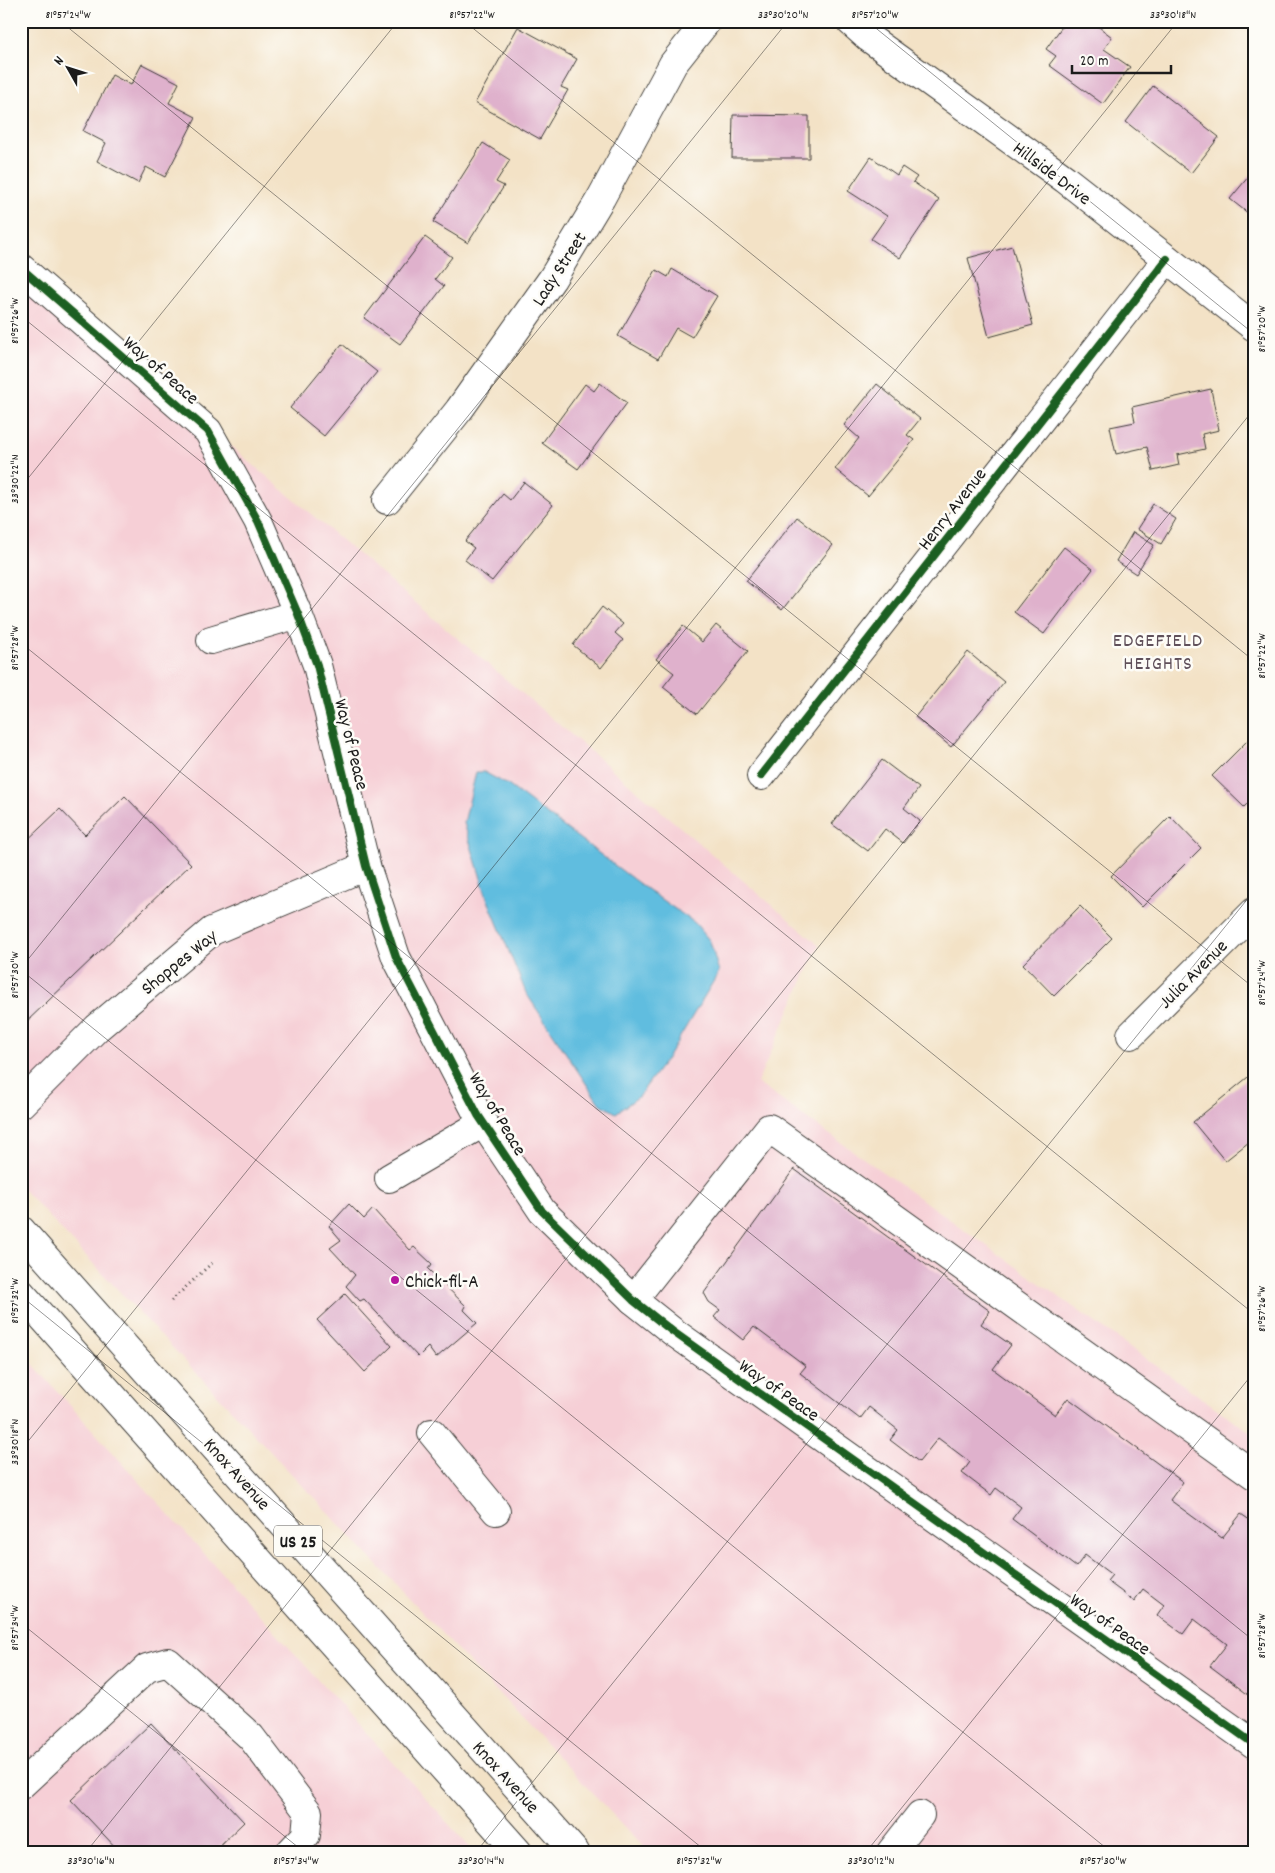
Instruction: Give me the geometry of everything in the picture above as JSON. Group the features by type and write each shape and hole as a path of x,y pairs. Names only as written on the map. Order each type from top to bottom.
{"street":[{"name":"Lady Street","path":"386,500 465,403 552,279 601,198 672,64 707,21"},
{"name":"Hillside Drive","path":"850,21 869,38 1065,179 1254,327"},
{"name":"Henry Avenue","path":"761,776 1168,259"},
{"name":"Way of Peace","path":"21,268 208,431 258,520 298,614 316,665 366,866 396,957 483,1123 542,1211 633,1300 687,1342 1254,1744"},
{"path":"211,640 298,614"},
{"name":"Shoppes Way","path":"21,1104 97,1028 212,930 366,866"},
{"name":"Julia Avenue","path":"1130,1035 1254,912"},
{"path":"389,1178 483,1123"},
{"path":"633,1300 769,1128 1254,1475"},
{"name":"Knox Avenue","path":"21,1230 575,1852"},
{"name":"US 25","path":"21,1293 518,1852"},
{"path":"432,1434 496,1511"},
{"path":"21,1785 146,1668 168,1662 251,1737 308,1812 306,1835 290,1852"},
{"path":"891,1852 920,1815"}],"path":[{"path":"171,1301 214,1260"}],"shaded area":[{"path":"21,268 819,945 757,1083 1254,1435 1254,1852 648,1852 21,1187"},
{"path":"21,1351 474,1852 21,1852"}],"water":[{"path":"476,772 484,772 508,785 645,888 695,923 710,941 719,972 668,1057 638,1097 616,1113 599,1103 526,993 487,898 464,823"}],"building":[{"path":"1066,21 1091,21 1112,37 1104,49 1130,67 1103,104 1049,65 1056,56 1046,49"},
{"path":"518,27 577,59 561,87 568,90 540,139 475,103"},
{"path":"142,64 179,83 169,103 196,117 165,177 146,167 138,183 97,161 106,143 83,131 112,75 131,85"},
{"path":"1153,86 1219,137 1191,173 1126,122"},
{"path":"733,115 809,116 809,158 732,158"},
{"path":"483,143 510,160 496,182 504,186 468,243 433,222"},
{"path":"871,157 897,175 902,167 917,177 913,182 939,200 900,258 871,239 887,216 848,191"},
{"path":"1254,170 1254,218 1230,199"},
{"path":"425,237 452,257 435,279 444,286 400,344 364,318"},
{"path":"1012,246 1033,325 989,337 968,258"},
{"path":"672,269 717,296 692,337 676,328 658,359 618,336 656,270 668,277"},
{"path":"342,344 377,372 324,436 290,408"},
{"path":"600,383 627,403 578,469 542,443 585,384 594,391"},
{"path":"877,384 920,419 907,435 914,440 868,496 835,469 859,438 844,425"},
{"path":"1211,389 1219,430 1202,434 1205,449 1177,455 1179,465 1153,471 1147,447 1116,454 1110,427 1135,422 1132,407"},
{"path":"524,482 553,505 492,581 465,560 474,548 465,541 503,494 510,500"},
{"path":"1153,504 1176,519 1161,544 1137,529"},
{"path":"797,517 833,545 782,610 746,581"},
{"path":"1133,532 1154,545 1136,574 1116,561"},
{"path":"1064,547 1093,569 1044,634 1014,612"},
{"path":"602,607 623,624 615,633 623,640 601,668 573,645"},
{"path":"716,625 748,651 697,714 663,687 674,673 656,659 683,626 702,642"},
{"path":"968,652 1004,682 951,747 915,717"},
{"path":"1254,734 1254,797 1244,807 1212,776"},
{"path":"882,760 919,788 904,808 920,821 903,843 885,829 868,851 832,824"},
{"path":"125,796 191,864 23,1025 21,846 60,809 85,835"},
{"path":"1170,816 1201,848 1142,907 1111,876"},
{"path":"1080,906 1112,938 1054,996 1023,964"},
{"path":"1253,1073 1254,1138 1225,1161 1193,1122"},
{"path":"794,1169 990,1311 981,1324 1011,1345 993,1369 1055,1415 1068,1398 1183,1482 1170,1500 1222,1538 1241,1514 1254,1523 1254,1699 1210,1666 1227,1644 1194,1619 1183,1634 1157,1615 1164,1605 1143,1589 1134,1601 1107,1581 1112,1575 1085,1555 1076,1567 1012,1519 1021,1507 996,1488 991,1495 962,1473 970,1462 938,1438 919,1462 890,1440 898,1430 869,1407 860,1419 800,1373 806,1366 754,1327 743,1340 714,1317 720,1310 709,1302 704,1293"},
{"name":"Chick-fil-A","path":"349,1204 364,1219 373,1209 410,1250 414,1247 432,1264 428,1269 466,1306 464,1310 477,1323 436,1358 428,1347 418,1357 364,1299 360,1301 346,1286 355,1275 330,1248 341,1240 329,1226"},
{"path":"345,1294 392,1346 365,1372 317,1320"},
{"path":"151,1723 244,1822 213,1852 120,1852 71,1800"}],"cycle path":[{"path":"761,776 1167,259"},
{"path":"21,268 208,431 258,521 298,614 317,665 366,866 396,957 478,1115 542,1211 633,1300 672,1331 1254,1744"}],"place":[{"name":"Chick-fil-A","path":"395,1280"}],"district":[{"name":"EDGEFIELD HEIGHTS","path":"1158,650"}]}
